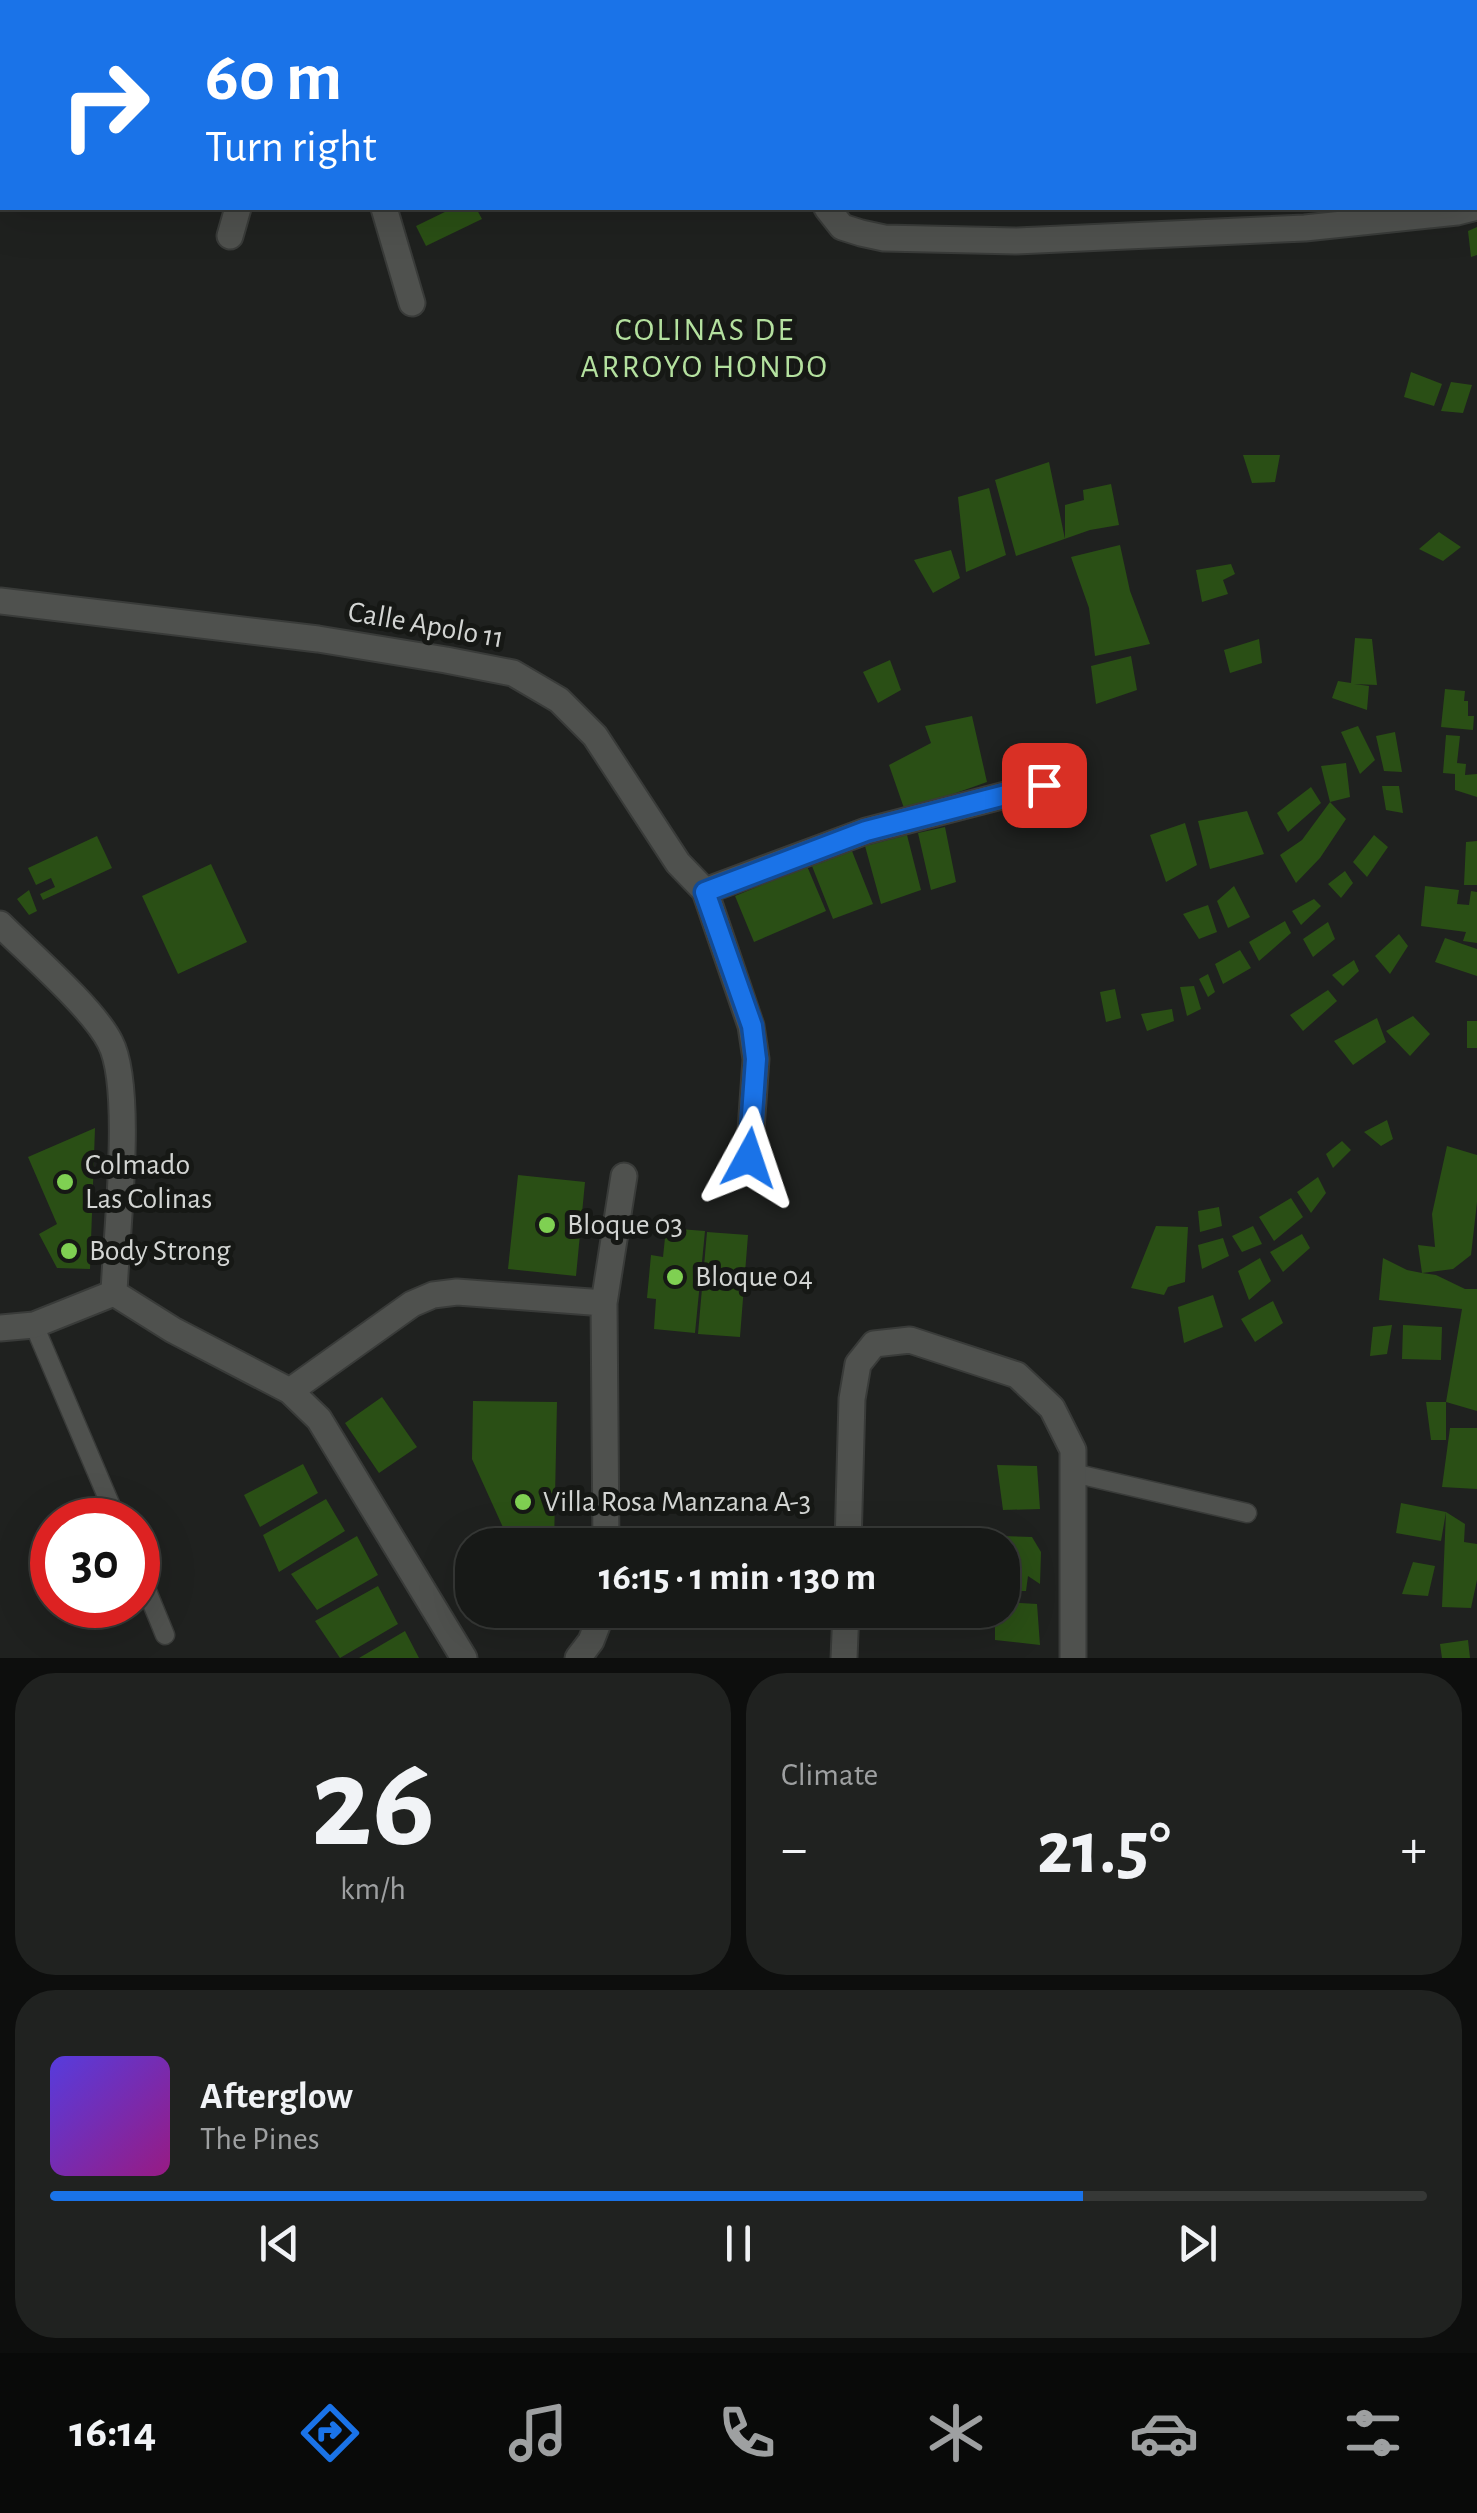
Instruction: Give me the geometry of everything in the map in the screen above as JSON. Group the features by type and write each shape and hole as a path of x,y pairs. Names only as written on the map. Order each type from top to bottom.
{"street":[{"path":"230,236 237,210"},
{"path":"385,210 412,303"},
{"path":"828,210 842,226 884,238 1016,241 1304,228 1464,210"},
{"name":"Calle Apolo 11","path":"0,601 318,639 512,673 558,700 594,736 678,862 705,892 752,1026 756,1059 749,1158"},
{"path":"705,892 866,831 1044,785"},
{"path":"0,924 90,1015 110,1042 115,1056 123,1083 114,1293"},
{"path":"606,1528 604,1303 624,1176"},
{"path":"290,1391 412,1304 433,1295 457,1292 604,1303"},
{"path":"0,1328 34,1325 114,1293"},
{"path":"114,1293 173,1330 290,1391 319,1419 464,1658"},
{"path":"848,1528 852,1399 858,1364 874,1344 910,1340 1017,1375 1052,1408 1073,1450 1074,1658"},
{"path":"578,1658 592,1642 597,1628"},
{"path":"844,1658 845,1628"}],"lane":[{"path":"34,1325 108,1498"},
{"path":"1073,1473 1247,1513"},
{"path":"160,1623 165,1635"}],"building":[{"path":"449,210 477,210 482,219 426,246 416,226"},
{"path":"1477,227 1477,255 1471,257 1468,231"},
{"path":"1411,372 1442,384 1434,406 1404,397"},
{"path":"1451,382 1472,385 1463,413 1441,411"},
{"path":"1243,455 1280,455 1275,482 1252,483"},
{"path":"1049,462 1065,539 1016,556 995,480"},
{"path":"1111,484 1119,525 1065,539 1065,505 1084,500 1083,490"},
{"path":"989,488 1006,555 966,572 958,497"},
{"path":"1439,532 1461,547 1443,561 1419,549"},
{"path":"1120,545 1130,591 1150,644 1095,656 1089,608 1071,557"},
{"path":"951,550 960,578 933,593 914,560"},
{"path":"1231,564 1235,574 1223,580 1228,594 1202,602 1196,570"},
{"path":"1355,638 1372,639 1377,685 1354,684 1369,686 1367,710 1332,698 1338,681 1351,683"},
{"path":"1259,639 1262,663 1230,673 1224,650"},
{"path":"1131,656 1137,690 1096,704 1091,666"},
{"path":"890,660 901,690 878,703 863,672"},
{"path":"1445,689 1465,691 1468,716 1474,716 1473,730 1441,727"},
{"path":"972,716 987,782 905,811 889,765 931,743 925,726"},
{"path":"1358,726 1375,760 1360,774 1341,732"},
{"path":"1395,732 1402,772 1384,771 1376,736"},
{"path":"1446,735 1460,736 1457,763 1466,764 1465,775 1477,774 1477,797 1455,790 1455,774 1443,773"},
{"path":"1346,763 1350,797 1330,802 1321,766"},
{"path":"1382,786 1399,786 1403,813 1386,810"},
{"path":"1311,787 1321,803 1288,832 1277,813"},
{"path":"1330,802 1346,819 1320,858 1296,883 1280,855 1302,840"},
{"path":"1247,811 1264,854 1210,869 1198,821"},
{"path":"1185,823 1197,865 1166,882 1150,835"},
{"path":"945,827 956,882 931,890 918,833"},
{"path":"907,835 921,890 881,904 865,846"},
{"path":"1374,835 1388,847 1367,877 1353,862"},
{"path":"97,836 112,868 43,900 40,894 55,887 51,878 36,885 28,868"},
{"path":"1477,841 1477,885 1464,885 1466,842"},
{"path":"850,846 873,904 833,919 810,861"},
{"path":"211,864 247,942 178,974 142,896"},
{"path":"807,866 826,911 754,942 735,896"},
{"path":"1345,871 1353,883 1341,898 1328,884"},
{"path":"1234,886 1250,917 1228,928 1217,901"},
{"path":"1425,886 1459,890 1457,904 1469,905 1471,891 1477,892 1477,943 1463,941 1466,932 1421,926"},
{"path":"29,890 37,911 29,915 17,899"},
{"path":"1314,899 1321,906 1301,925 1292,911"},
{"path":"1208,905 1217,932 1199,939 1183,914"},
{"path":"1285,921 1291,933 1259,961 1249,942"},
{"path":"1328,922 1335,939 1313,957 1303,939"},
{"path":"1399,934 1408,946 1390,974 1375,956"},
{"path":"1445,938 1477,949 1477,976 1435,962"},
{"path":"1240,950 1251,968 1223,984 1215,964"},
{"path":"1354,960 1359,971 1343,986 1332,975"},
{"path":"1208,974 1215,992 1208,997 1199,979"},
{"path":"1194,986 1201,1009 1187,1016 1180,987"},
{"path":"1115,989 1121,1018 1106,1022 1100,992"},
{"path":"1328,990 1337,1001 1303,1031 1290,1015"},
{"path":"1172,1009 1174,1021 1147,1031 1141,1014"},
{"path":"1413,1016 1430,1034 1410,1056 1386,1031"},
{"path":"1377,1018 1386,1042 1353,1065 1334,1041"},
{"path":"1467,1021 1477,1021 1477,1048 1467,1048"},
{"path":"1387,1120 1393,1139 1381,1146 1364,1132"},
{"name":"Colmado Las Colinas","path":"95,1128 90,1269 57,1268 39,1234 57,1224 28,1157"},
{"path":"1342,1141 1351,1150 1333,1168 1326,1154"},
{"path":"1447,1146 1477,1155 1471,1255 1453,1269 1422,1273 1418,1245 1435,1247 1432,1214"},
{"name":"Bloque 03","path":"518,1175 585,1182 576,1276 508,1269"},
{"path":"1318,1177 1326,1193 1311,1213 1297,1192"},
{"path":"1291,1198 1303,1217 1274,1241 1259,1217"},
{"path":"1219,1207 1222,1226 1200,1232 1198,1211"},
{"path":"1156,1226 1188,1227 1185,1282 1168,1287 1164,1295 1131,1288"},
{"path":"1253,1226 1262,1244 1242,1252 1232,1236"},
{"name":"Bloque 04","path":"666,1228 705,1231 695,1333 654,1329 656,1299 647,1298 651,1255 663,1257"},
{"name":"Bloque 04","path":"707,1232 748,1235 740,1337 698,1334"},
{"path":"1302,1234 1310,1248 1283,1272 1270,1252"},
{"path":"1223,1238 1229,1256 1202,1269 1198,1245"},
{"path":"1260,1258 1271,1281 1249,1300 1238,1271"},
{"path":"1383,1258 1407,1270 1436,1275 1465,1289 1477,1289 1477,1411 1446,1402 1462,1309 1379,1300"},
{"path":"1213,1295 1223,1327 1184,1343 1178,1307"},
{"path":"1273,1301 1283,1323 1255,1342 1241,1319"},
{"path":"1392,1325 1387,1354 1370,1356 1373,1327"},
{"path":"1403,1325 1442,1327 1441,1360 1402,1359"},
{"path":"382,1397 417,1447 379,1473 345,1423"},
{"name":"Villa Rosa Manzana A-3","path":"473,1401 557,1402 554,1528 503,1528 472,1459"},
{"path":"1426,1402 1446,1402 1446,1440 1431,1440"},
{"path":"1450,1428 1477,1428 1477,1489 1442,1487"},
{"path":"303,1464 318,1493 260,1527 244,1495"},
{"path":"997,1465 1037,1466 1040,1509 1003,1510"},
{"path":"326,1499 345,1531 279,1572 263,1535"},
{"path":"1401,1503 1446,1512 1441,1541 1396,1533"},
{"path":"1446,1512 1465,1524 1464,1542 1477,1544 1477,1580 1471,1608 1442,1607"},
{"path":"357,1536 378,1575 317,1610 291,1574"},
{"path":"1020,1537 1032,1537 1041,1552 1040,1584 1028,1576 1026,1591 1020,1591"},
{"path":"1413,1562 1435,1566 1428,1596 1402,1594"},
{"path":"378,1586 398,1624 340,1658 315,1621"},
{"path":"1020,1603 1037,1604 1040,1645 995,1640 995,1628 1020,1628"},
{"path":"405,1631 419,1658 359,1658"},
{"path":"1468,1640 1470,1658 1442,1658 1440,1644"}],"place":[{"name":"Colmado Las Colinas","path":"65,1182"},
{"name":"Bloque 03","path":"547,1225"},
{"name":"Body Strong","path":"69,1251"},
{"name":"Bloque 04","path":"675,1277"},
{"name":"Villa Rosa Manzana A-3","path":"523,1502"}],"district":[{"name":"COLINAS DE ARROYO HONDO","path":"705,348"}],"route":[{"path":"749,1158 756,1059 752,1026 705,892 866,831 1044,785"}]}
